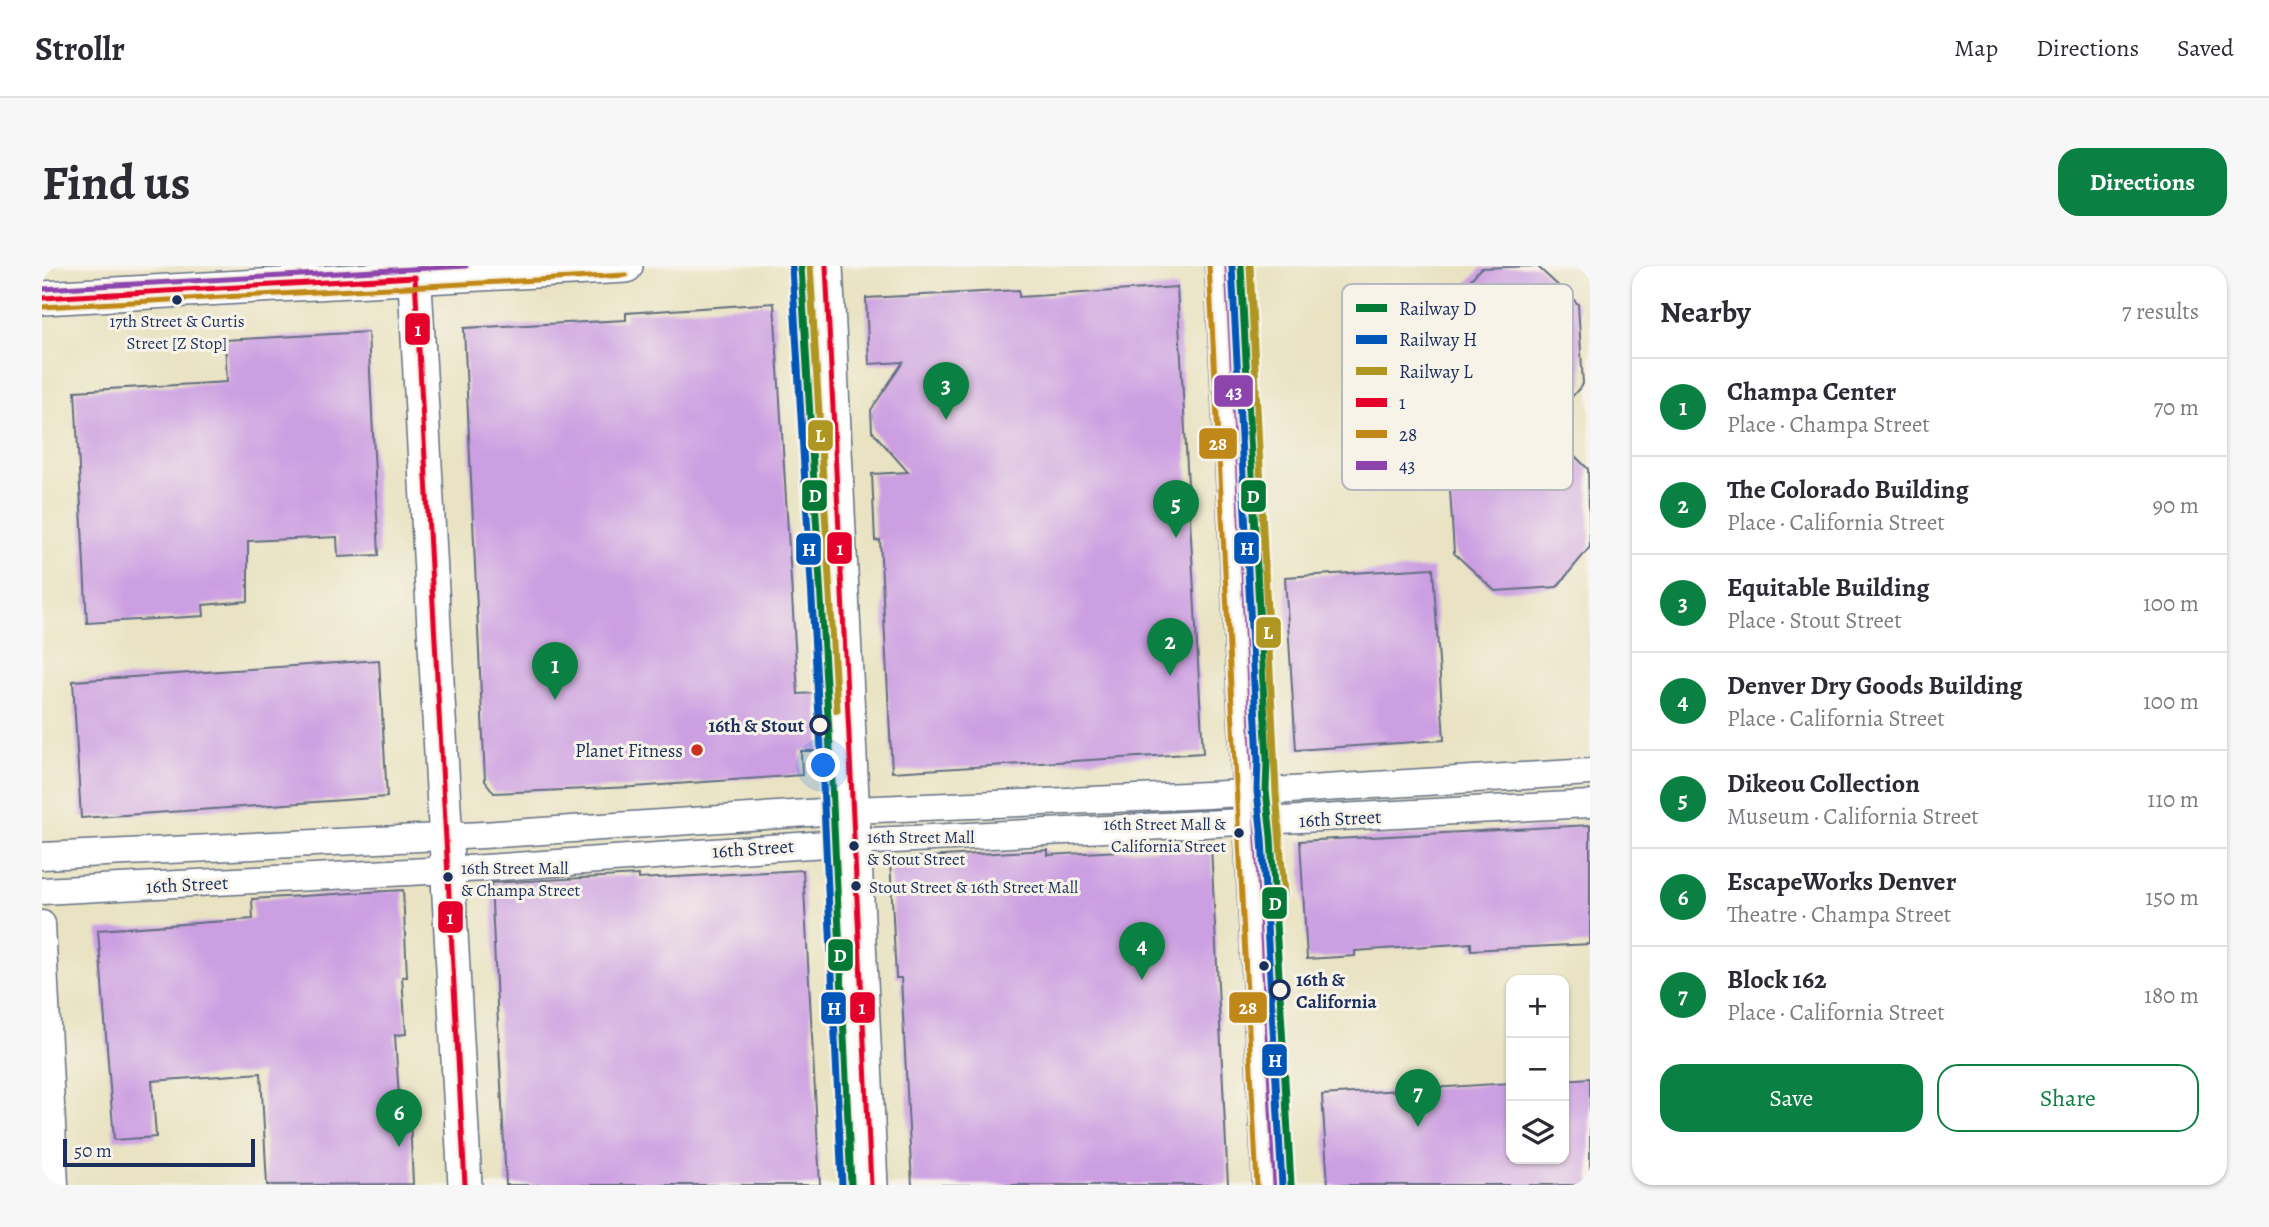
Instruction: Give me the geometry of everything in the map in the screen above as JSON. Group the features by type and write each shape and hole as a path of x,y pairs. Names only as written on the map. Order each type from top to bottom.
{"main road":[{"path":"42,298 415,272 626,266"},
{"path":"826,266 872,1185"},
{"path":"415,272 465,1185"}],"street":[{"path":"1218,266 1266,1185"},
{"name":"16th Street","path":"42,891 447,870 853,826 1208,795 1590,772"},
{"name":"16th Street","path":"42,856 446,835 853,826 1247,823 1590,804"},
{"path":"42,924 55,1185"}],"building":[{"path":"1537,266 1556,284 1466,284 1481,268"},
{"path":"1177,287 1203,753 892,772 880,540 875,541 872,474 908,472 872,431 871,410 903,362 869,364 866,298 1019,290 1019,297"},
{"path":"1573,299 1578,304 1583,384 1573,396"},
{"path":"774,303 798,694 817,693 820,751 801,751 802,775 633,787 494,793 485,781 464,328 626,320 626,313"},
{"path":"368,332 379,555 338,557 337,537 248,541 248,601 203,605 204,616 87,623 75,391 227,382 225,340"},
{"path":"1573,454 1588,469 1590,547 1557,587 1495,591 1454,553 1450,490 1573,490"},
{"path":"1433,568 1444,740 1296,750 1285,577"},
{"path":"379,660 387,797 81,818 73,681"},
{"path":"1590,825 1590,944 1471,950 1471,943 1355,951 1355,956 1307,959 1300,841"},
{"path":"1211,846 1228,1185 912,1185 901,978 896,978 890,859 1048,850 1048,855"},
{"path":"803,870 820,1185 506,1185 491,883 638,875 638,879"},
{"path":"403,890 407,977 402,977 406,1034 395,1035 399,1098 409,1098 413,1184 267,1185 261,1073 152,1081 156,1137 114,1140 98,930 253,919 252,899"},
{"path":"1590,1078 1590,1185 1328,1185 1322,1095 1506,1083 1506,1164 1569,1164 1569,1080"}],"rail line":[{"name":"D","path":"801,266 832,783 851,1185"},
{"name":"L","path":"810,266 837,710"},
{"name":"H","path":"1232,266 1258,760 1257,791 1282,1185"},
{"name":"D","path":"1241,266 1267,760 1266,790 1291,1185"},
{"name":"L","path":"1250,266 1276,793 1284,894"},
{"name":"H","path":"792,267 823,783 842,1185"}],"transit line":[{"name":"43","path":"42,289 466,266"},
{"name":"1","path":"826,266 871,1185"},
{"name":"28","path":"1209,266 1257,1185"},
{"name":"43","path":"1227,266 1275,1185"},
{"name":"28","path":"42,307 626,275"},
{"name":"1","path":"42,298 415,277 465,1185"}],"place":[{"name":"17th Street & Curtis Street [Z Stop]","path":"177,300"},
{"name":"Equitable Building","path":"946,420"},
{"name":"Dikeou Collection","path":"1176,538"},
{"name":"The Colorado Building","path":"1170,676"},
{"name":"Champa Center","path":"555,700"},
{"name":"16th & Stout","path":"820,725"},
{"name":"Planet Fitness","path":"697,750"},
{"name":"16th Street Mall & California Street","path":"1239,833"},
{"name":"16th Street Mall & Stout Street","path":"854,846"},
{"name":"16th Street Mall & Champa Street","path":"448,877"},
{"name":"Stout Street & 16th Street Mall","path":"856,886"},
{"name":"Denver Dry Goods Building","path":"1142,980"},
{"name":"16th & California","path":"1280,990"},
{"name":"Block 162","path":"1418,1127"},
{"name":"EscapeWorks Denver","path":"399,1147"}]}
